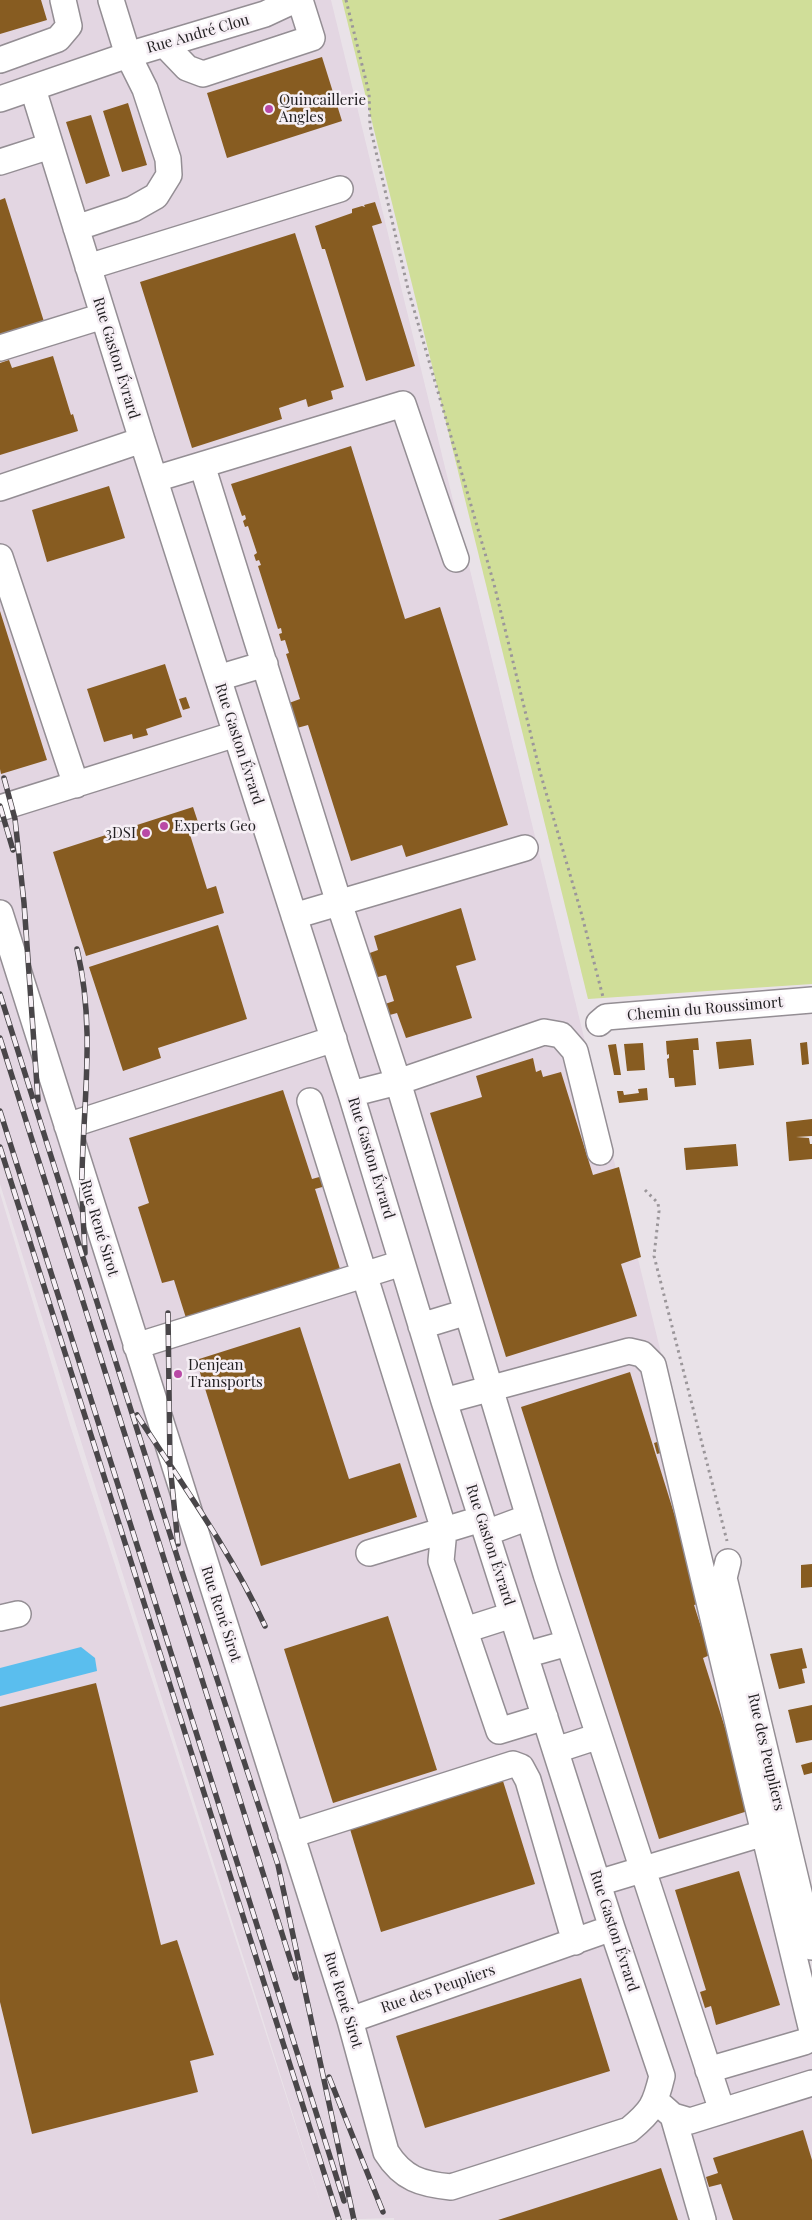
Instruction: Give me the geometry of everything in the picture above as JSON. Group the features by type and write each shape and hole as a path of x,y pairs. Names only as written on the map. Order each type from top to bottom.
{"street":[{"path":"0,60 58,38 69,26 62,0"},
{"name":"Rue André Clou","path":"111,0 128,55"},
{"name":"Rue André Clou","path":"0,99 128,55 264,14 295,0"},
{"path":"164,44 187,68 203,74 312,38 300,0"},
{"path":"76,228 133,209 156,196 169,175 168,159 145,89 128,55"},
{"name":"Rue Gaston Évrard","path":"33,89 142,440 334,1039 444,1401 612,1928 662,2076 665,2109 646,2116 629,2130 540,2158"},
{"path":"0,162 50,146"},
{"path":"88,267 340,189"},
{"path":"0,348 104,316"},
{"path":"155,479 402,404 456,559"},
{"path":"0,488 142,440"},
{"path":"202,465 339,903 398,1082 568,1643 722,2111"},
{"path":"0,557 76,785"},
{"path":"218,678 265,664"},
{"path":"0,808 236,734"},
{"path":"294,916 524,848"},
{"name":"Rue René Sirot","path":"0,913 350,2020 386,2152 395,2166 408,2176 427,2185 451,2187 540,2158"},
{"name":"Chemin du Roussimort","path":"602,1020 812,1000"},
{"path":"351,1094 398,1082 544,1032 561,1035 575,1051 600,1152"},
{"path":"67,1126 334,1039"},
{"path":"310,1101 444,1530 441,1562 466,1630 499,1731 545,1717"},
{"path":"136,1346 402,1263"},
{"path":"421,1326 467,1312"},
{"path":"444,1401 629,1351 642,1354 653,1365 812,2031 810,2039 804,2042 708,2070"},
{"path":"369,1553 444,1530 484,1526 529,1517"},
{"name":"Rue des Peupliers","path":"728,1562 724,1578 812,1944"},
{"path":"466,1630 512,1615"},
{"path":"525,1655 568,1643"},
{"path":"556,1750 599,1736"},
{"path":"291,1835 512,1764 521,1767 528,1780 574,1942"},
{"path":"598,1883 764,1833"},
{"name":"Rue des Peupliers","path":"350,2020 612,1928"},
{"path":"665,2109 690,2121 812,2083"},
{"path":"665,2109 703,2220"}],"path":[{"path":"346,0 369,93 370,126 408,288 494,584 540,772 581,912 602,1020"},
{"path":"645,1190 658,1203 660,1211 654,1256 728,1545 728,1562"}],"shaded area":[{"path":"0,0 331,0 720,1595 812,1983 812,2220 394,2220 394,2218 326,2220 0,1184"},
{"path":"0,1193 70,1425 326,2220 0,2220"}],"green space":[{"path":"342,0 812,0 812,984 588,999"}],"water":[{"path":"81,1647 95,1658 97,1671 0,1696 0,1668"}],"building":[{"path":"0,0 41,0 47,20 0,34"},
{"name":"Quincaillerie Angles","path":"322,57 342,121 227,158 207,93"},
{"path":"128,103 147,165 122,172 103,111"},
{"path":"91,115 110,176 86,184 66,122"},
{"path":"5,198 46,328 0,342 0,200"},
{"path":"375,202 382,223 372,226 415,366 366,381 325,249 322,249 315,226 352,213 352,209 365,207 364,205"},
{"path":"295,233 344,387 331,391 333,399 308,407 306,399 279,408 282,419 192,448 140,282"},
{"path":"53,356 71,415 73,414 78,431 0,455 0,363 9,360 12,368"},
{"path":"351,446 405,619 440,607 508,825 406,857 402,845 351,861 308,725 297,728 289,703 300,699 286,654 289,653 285,640 281,641 279,634 282,633 281,628 278,629 258,566 261,565 259,560 256,561 254,555 257,553 248,526 245,527 243,521 246,519 245,515 242,516 231,484"},
{"path":"109,486 125,538 47,562 32,510"},
{"path":"0,611 47,760 1,774 0,769"},
{"path":"165,664 182,717 146,729 148,735 133,739 132,734 104,742 87,689"},
{"path":"186,697 190,708 183,710 179,699"},
{"path":"193,807 198,822 187,825 207,889 216,886 224,913 86,956 53,852"},
{"path":"461,908 476,960 456,966 472,1018 406,1038 397,1013 386,1016 382,1005 394,1001 386,975 374,978 367,954 378,950 374,936"},
{"path":"218,925 247,1019 158,1048 161,1058 123,1071 89,967"},
{"path":"698,1038 699,1050 693,1050 696,1085 675,1087 674,1078 669,1078 667,1059 669,1054 667,1055 666,1041"},
{"path":"751,1039 754,1065 719,1069 716,1042"},
{"path":"807,1042 809,1064 802,1065 800,1043"},
{"path":"643,1043 645,1070 627,1071 624,1044"},
{"path":"616,1044 621,1075 614,1075 608,1045"},
{"path":"533,1058 536,1072 541,1070 543,1077 561,1072 593,1175 619,1167 641,1257 621,1264 637,1316 506,1357 430,1113 482,1097 476,1076"},
{"path":"647,1088 648,1100 619,1103 617,1091 623,1091 624,1095 639,1093 638,1089"},
{"path":"283,1090 312,1179 323,1176 326,1186 315,1189 340,1269 186,1318 174,1280 162,1283 138,1207 149,1203 129,1138"},
{"path":"812,1119 812,1136 796,1137 809,1138 810,1144 812,1144 812,1159 789,1161 786,1122"},
{"path":"736,1144 738,1166 686,1170 684,1148"},
{"path":"300,1327 349,1479 400,1463 417,1517 261,1566 196,1360"},
{"path":"630,1372 702,1603 694,1605 710,1655 703,1658 751,1810 659,1839 521,1407"},
{"path":"663,1440 667,1451 657,1454 654,1443"},
{"path":"812,1564 812,1587 801,1588 801,1565"},
{"path":"388,1616 437,1770 333,1803 284,1649"},
{"path":"802,1648 807,1668 802,1669 805,1683 779,1689 770,1654"},
{"path":"96,1683 161,1945 177,1940 214,2055 190,2061 198,2092 32,2134 0,2002 0,1707"},
{"path":"812,1705 812,1740 796,1743 788,1710"},
{"path":"812,1762 812,1773 804,1775 801,1765"},
{"path":"503,1781 535,1884 381,1932 350,1829"},
{"path":"739,1871 780,2005 716,2025 711,2006 705,2008 700,1992 706,1990 675,1890"},
{"path":"581,1978 610,2071 425,2128 396,2036"},
{"path":"803,2130 812,2160 812,2220 733,2220 721,2184 709,2187 706,2177 718,2173 713,2158"},
{"path":"661,2168 678,2220 498,2220"}],"railway":[{"path":"4,778 15,819 24,903 38,1100"},
{"path":"0,806 13,850"},
{"path":"77,949 86,1005 87,1033 82,1183 85,1253"},
{"path":"0,994 181,1569 278,1865 354,2220"},
{"path":"0,1038 296,1978"},
{"path":"0,1111 344,2201"},
{"path":"0,1147 339,2220"},
{"path":"168,1313 170,1465 178,1544"},
{"path":"137,1415 221,1544 265,1626"},
{"path":"329,2077 383,2212"}],"place":[{"name":"Quincaillerie Angles","path":"269,109"},
{"name":"Experts Geo","path":"164,826"},
{"name":"3DSI","path":"146,833"},
{"name":"Denjean Transports","path":"178,1374"}]}
